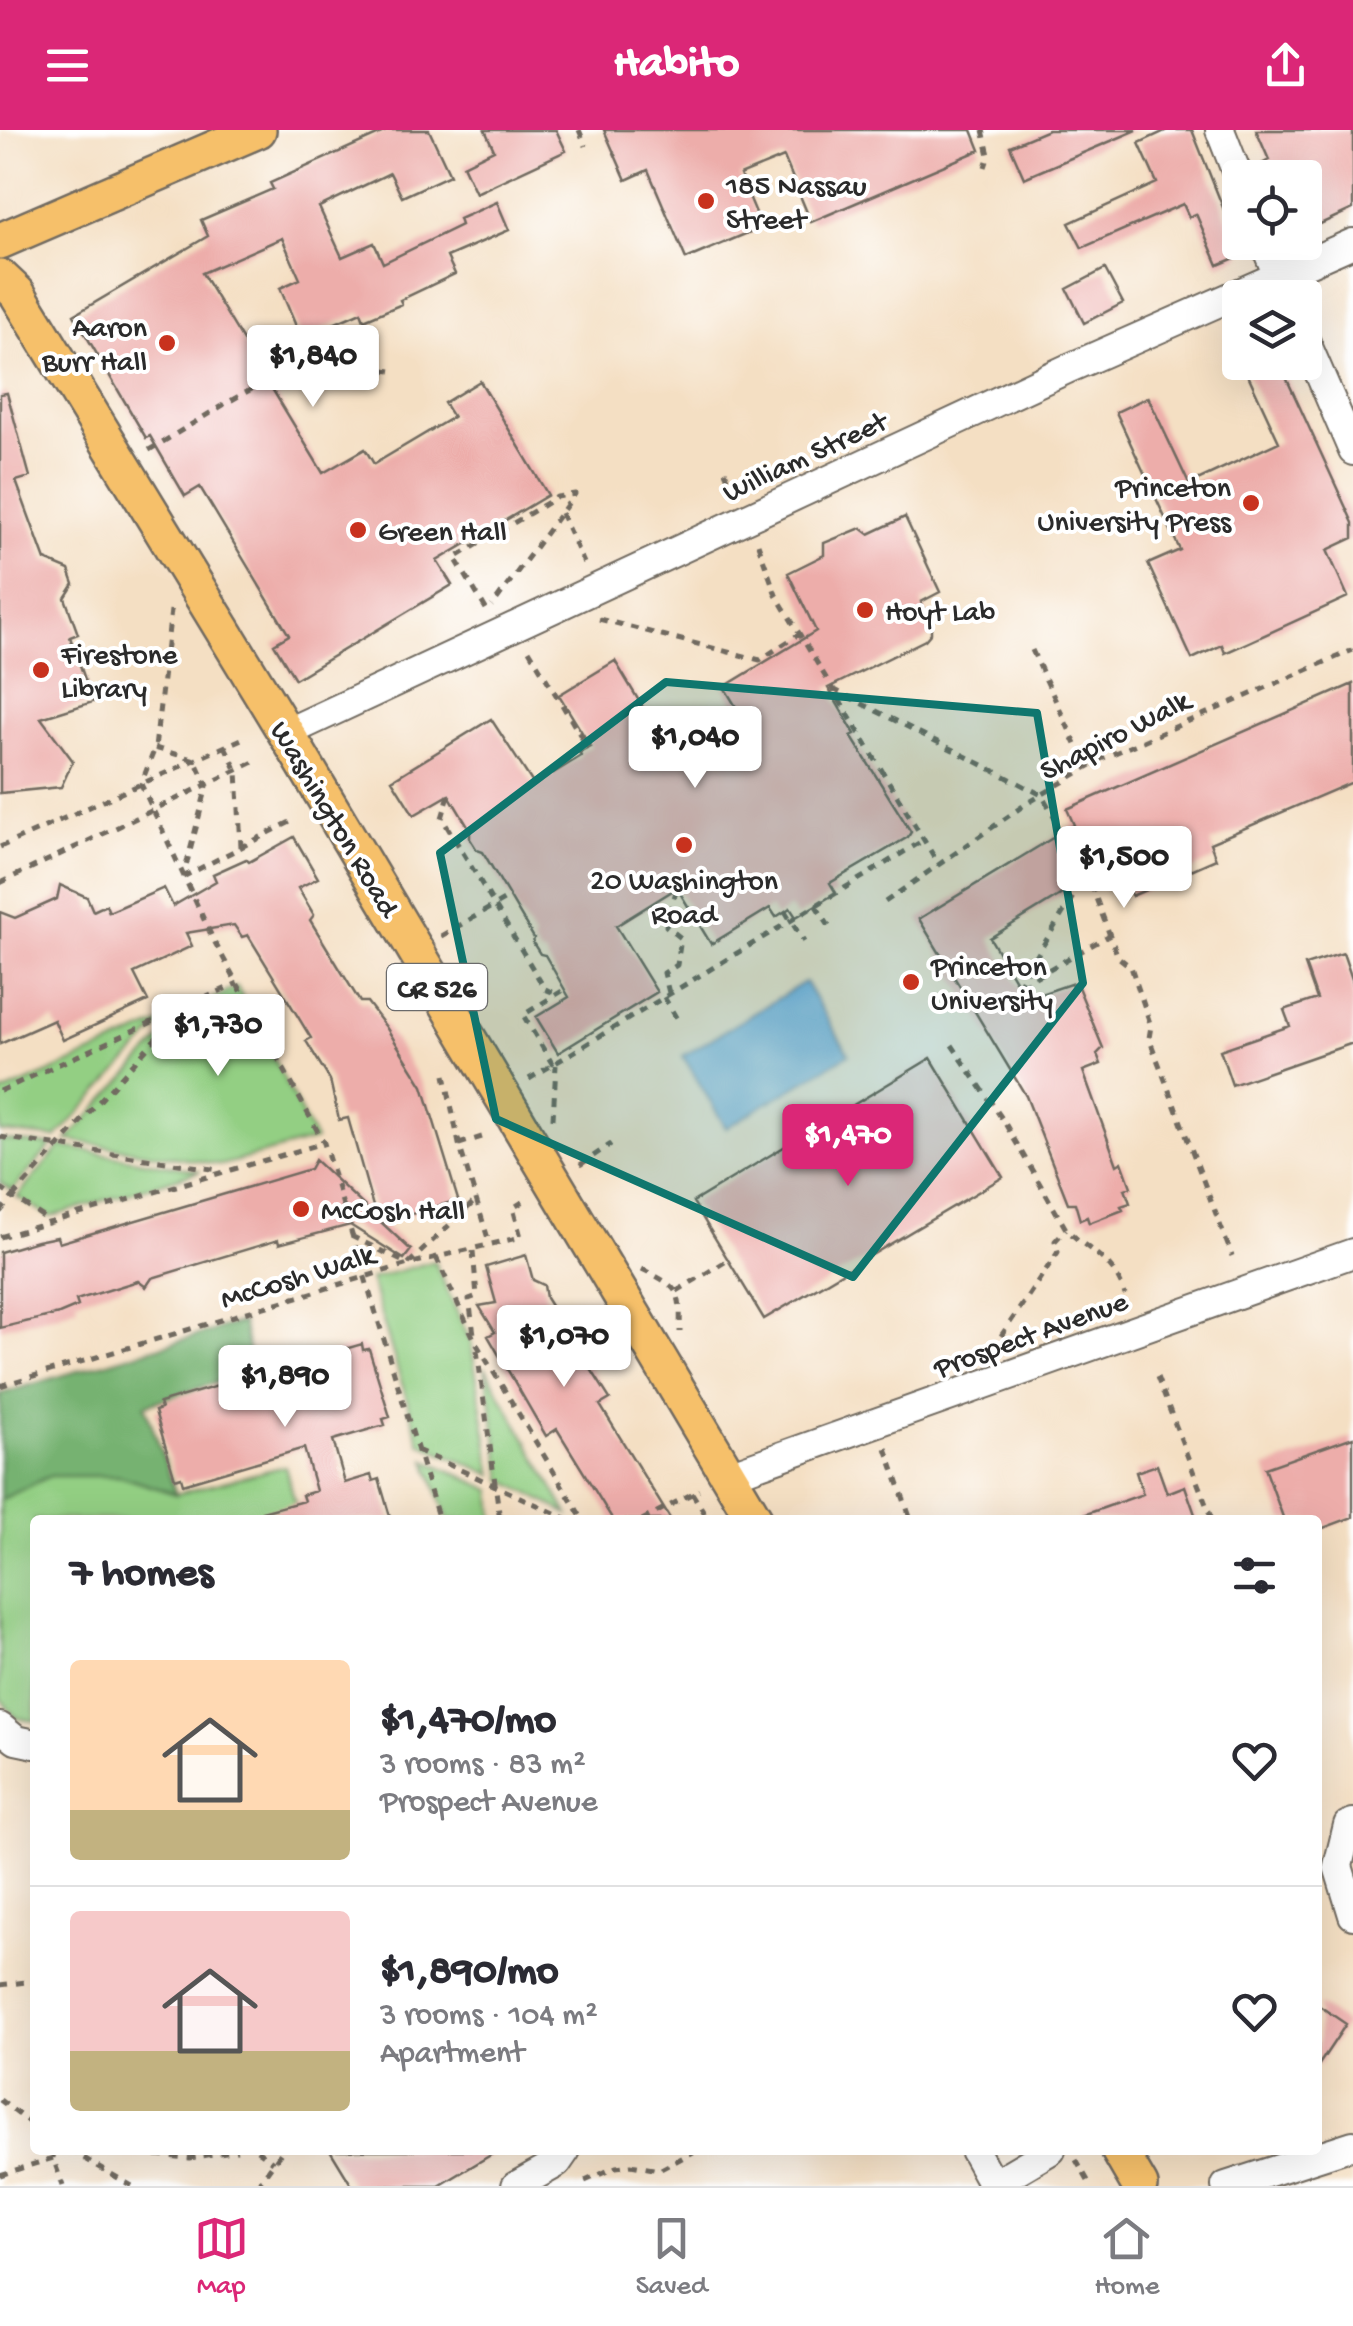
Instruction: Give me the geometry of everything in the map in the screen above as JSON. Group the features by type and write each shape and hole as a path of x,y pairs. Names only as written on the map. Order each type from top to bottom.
{"main road":[{"path":"0,241 258,130"},
{"name":"Washington Road","path":"0,277 17,293 286,733 752,1515"},
{"path":"1122,2155 1140,2186"}],"street":[{"path":"1220,130 1232,160"},
{"name":"William Street","path":"1294,280 1353,243"},
{"name":"William Street","path":"286,733 1066,369 1222,310"},
{"path":"1322,379 1353,451"},
{"name":"Prospect Avenue","path":"728,1474 1353,1253"},
{"path":"0,1727 16,1740 30,1743"},
{"path":"1353,1823 1348,1825 1338,1866 1353,1915"},
{"path":"1226,2186 1353,2145"},
{"path":"516,2186 557,2163 563,2155"},
{"path":"977,2155 992,2185 1053,2155"}],"path":[{"path":"579,130 586,146"},
{"path":"984,130 989,155 985,167"},
{"path":"147,452 258,387 312,365 344,363 391,371"},
{"path":"725,471 734,492"},
{"path":"575,494 562,513 489,608 455,558 557,497 575,494"},
{"path":"562,513 584,563"},
{"path":"757,541 776,595 940,865"},
{"path":"171,610 155,748 141,784 238,984 324,1143 437,1515"},
{"path":"596,618 760,660 799,634"},
{"path":"529,650 588,748"},
{"path":"1032,650 1087,768"},
{"name":"Shapiro Walk","path":"885,902 1042,795 1123,748 1353,650"},
{"path":"832,689 1042,795 1087,874 1118,957 1130,967 1151,1026 1149,1038 1232,1256"},
{"path":"0,847 244,738"},
{"path":"225,746 237,771 241,847"},
{"path":"155,748 195,760 207,786 183,876"},
{"path":"0,883 256,761"},
{"path":"449,795 442,818 545,989 557,994"},
{"path":"183,876 292,821"},
{"path":"525,1082 924,840"},
{"path":"1087,874 1018,986 1110,934"},
{"path":"677,888 666,926 681,938 677,966 664,972 667,996 677,1018"},
{"path":"439,938 509,896"},
{"path":"816,906 829,926"},
{"path":"785,911 804,942"},
{"path":"0,1091 238,984"},
{"path":"552,1127 555,1064 523,1015 566,988"},
{"path":"0,1212 184,1007"},
{"path":"952,1045 1066,1228 1109,1262 1119,1274 1126,1294"},
{"path":"445,1075 459,1144 490,1246 522,1236 514,1208 524,1202"},
{"path":"0,1137 223,1170"},
{"path":"459,1144 482,1137"},
{"path":"0,1236 324,1143"},
{"path":"576,1167 611,1144"},
{"path":"0,1188 50,1222"},
{"path":"351,1236 408,1264 476,1199"},
{"path":"1001,1336 1058,1252 1054,1241 1066,1228"},
{"name":"McCosh Walk","path":"0,1386 408,1264 490,1246"},
{"path":"473,1250 477,1296 469,1299 500,1515"},
{"path":"436,1257 476,1343 581,1515"},
{"path":"677,1291 728,1260"},
{"path":"640,1268 673,1284 681,1298 680,1332"},
{"path":"1157,1377 1210,1515"},
{"path":"877,1422 909,1515"},
{"path":"417,1450 559,1515"},
{"path":"651,1515 692,1493 707,1515"},
{"path":"0,1985 30,1982"},
{"path":"0,2100 30,2124"},
{"path":"0,2175 51,2155"},
{"path":"54,2155 63,2186"},
{"path":"79,2155 132,2186"},
{"path":"153,2155 208,2155"},
{"path":"264,2155 273,2162"},
{"path":"258,2186 279,2155"},
{"path":"585,2181 616,2166 659,2170 688,2155"},
{"path":"1064,2155 1091,2186"}],"highlighted area":[{"path":"666,682 1037,713 1083,983 853,1277 496,1119 440,853"}],"green space":[{"path":"237,987 315,1140 222,1165 67,1140 188,1011"},
{"path":"164,1022 56,1138 0,1132 0,1094"},
{"path":"0,1140 52,1145 12,1191 0,1182"},
{"path":"60,1146 200,1171 50,1217 17,1197"},
{"path":"434,1261 471,1343 493,1475 420,1443 370,1279"},
{"path":"242,1322 253,1371 145,1405 176,1494 120,1476 50,1476 0,1500 0,1394"},
{"path":"485,1367 568,1514 503,1480"},
{"path":"426,1460 492,1490 494,1515 446,1515"},
{"path":"285,1466 299,1515 30,1515 30,1720 16,1718 0,1698 0,1500 50,1475 120,1476 176,1494"}],"water":[{"path":"805,982 849,1054 726,1128 683,1056"}],"building":[{"path":"388,130 429,130 450,175 402,197 390,173 319,207 342,257 374,243 383,263 461,225 459,219 497,202 509,230 447,257 455,274 400,300 402,304 364,320 361,312 301,338 280,288 300,279 282,238 202,273 323,473 365,449 374,464 453,417 444,403 480,381 548,495 437,561 452,585 295,679 274,644 289,635 200,487 185,496 74,315 208,236 201,220 273,189 270,183"},
{"path":"485,130 556,130 566,151 476,193 463,165 494,150"},
{"name":"185 Nassau Street","path":"604,130 972,130 980,150 811,222 784,157 740,175 762,227 686,259 648,170 626,180"},
{"path":"1048,130 1137,130 1024,178 1010,146"},
{"path":"1167,130 1192,130 1222,205 1222,260 1230,260 1218,265 1196,214 1189,217 1183,204 1082,248 1069,223 1157,183 1139,143"},
{"path":"1256,130 1353,130 1353,209 1322,223 1322,160 1269,160"},
{"path":"1105,269 1123,303 1084,323 1067,289"},
{"name":"Princeton University Press","path":"1250,380 1287,380 1353,523 1353,538 1327,550 1348,597 1225,653 1222,645 1192,659 1148,564 1180,550 1116,412 1148,397 1189,484 1279,442"},
{"name":"Firestone Library","path":"7,393 30,477 16,481 45,560 69,570 74,584 65,598 78,634 70,637 93,702 41,718 73,761 61,787 0,793 0,394"},
{"name":"20 Washington Road","path":"905,517 940,592 921,602 931,633 925,640 828,688 855,734 851,736 911,832 908,837 830,883 836,893 796,917 790,908 776,917 770,908 711,944 677,888 616,926 657,992 558,1053 536,1017 569,997 545,955 533,943 534,938 483,852 470,839 470,830 449,795 414,815 392,780 491,719 534,785 591,747 559,695 615,661 672,756 741,715 724,687 816,631 788,573 824,555 824,543 861,528 869,534"},
{"path":"1353,684 1353,782 1210,843 1216,859 1132,896 1116,857 1109,860 1103,847 1060,873 1070,889 990,938 1026,999 1076,982 1103,1048 1097,1054 1101,1064 1083,1071 1117,1165 1122,1162 1131,1187 1125,1189 1130,1203 1121,1206 1123,1210 1089,1223 1087,1217 1080,1220 1075,1203 1068,1203 1026,1096 919,919 1074,825 1067,809"},
{"path":"294,837 318,878 298,888 314,915 310,920 360,1002 367,1002 386,1027 423,1086 458,1200 382,1223 411,1250 404,1259 350,1225 279,1244 278,1240 152,1278 146,1287 138,1281 76,1300 78,1306 59,1314 0,1328 0,1252 37,1241 57,1237 59,1243 310,1169 315,1160 376,1217 348,1118 339,1120 330,1080 306,1041 311,1038 248,935 242,937 234,925 186,933 192,946 134,973 148,1001 63,1040 54,1020 0,1044 0,912 15,918 57,899 60,885 87,897 93,911 106,905 109,912 164,888 173,906 216,881 213,874 246,859 249,862"},
{"path":"1343,953 1353,982 1353,1043 1232,1085 1220,1050 1290,1026 1284,1010 1317,999 1305,965"},
{"path":"931,1058 1003,1177 764,1319 693,1202"},
{"path":"526,1255 533,1280 544,1285 546,1298 610,1399 600,1405 668,1515 610,1515 557,1429 546,1436 488,1336 495,1332 479,1306 496,1303 486,1267"},
{"path":"362,1344 363,1350 369,1349 390,1417 383,1419 385,1425 333,1440 345,1483 371,1475 373,1481 379,1479 390,1515 262,1515 304,1501 302,1495 316,1491 304,1448 183,1484 181,1477 175,1479 155,1411 161,1409 159,1403"},
{"path":"1353,1437 1353,1517 1322,1529 1322,1515 1282,1515 1265,1468"},
{"path":"1157,1465 1167,1493 1185,1486 1195,1515 1084,1515 1143,1494 1136,1472"},
{"path":"1322,2008 1346,2024 1322,2060"},
{"path":"333,2155 491,2155 439,2186 352,2186"}],"place":[{"name":"185 Nassau Street","path":"706,201"},
{"name":"Aaron Burr Hall","path":"167,343"},
{"name":"Princeton University Press","path":"1251,503"},
{"name":"Green Hall","path":"358,530"},
{"name":"Hoyt Lab","path":"865,610"},
{"name":"Firestone Library","path":"41,670"},
{"name":"20 Washington Road","path":"684,845"},
{"name":"Princeton University","path":"911,982"},
{"name":"McCosh Hall","path":"301,1209"}]}
